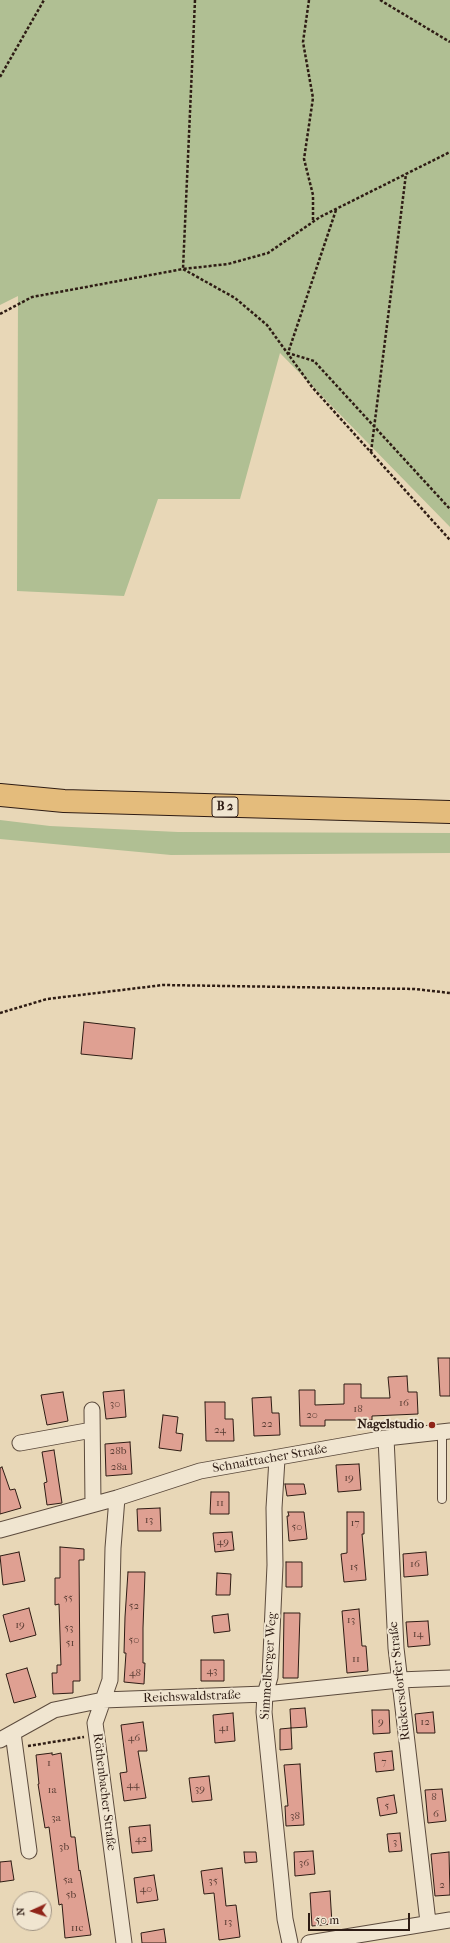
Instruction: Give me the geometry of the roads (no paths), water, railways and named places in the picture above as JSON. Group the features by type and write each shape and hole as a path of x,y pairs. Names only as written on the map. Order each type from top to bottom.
{"main road":[{"name":"B 2","path":"0,795 64,801 450,812"}],"street":[{"path":"92,1410 93,1504"},
{"path":"20,1443 92,1430"},
{"name":"Schnaittacher Straße","path":"0,1530 117,1498 200,1471 276,1459 386,1438 446,1431"},
{"name":"Rückersdorfer Straße","path":"386,1438 394,1629 428,1922"},
{"name":"Simmelberger Weg","path":"276,1459 274,1508 275,1565 270,1677 265,1694 264,1712 284,1919 290,1943"},
{"name":"Röthenbacher Straße","path":"117,1498 113,1548 110,1680 95,1722 124,1943"},
{"name":"Reichswaldstraße","path":"29,1851 16,1748 6,1736 54,1710 103,1700 265,1694 399,1680 450,1678"},
{"path":"309,1943 428,1922 450,1920"}],"lane":[{"path":"442,1499 446,1431"}],"place":[{"name":"Nagelstudio","path":"432,1425"}]}
